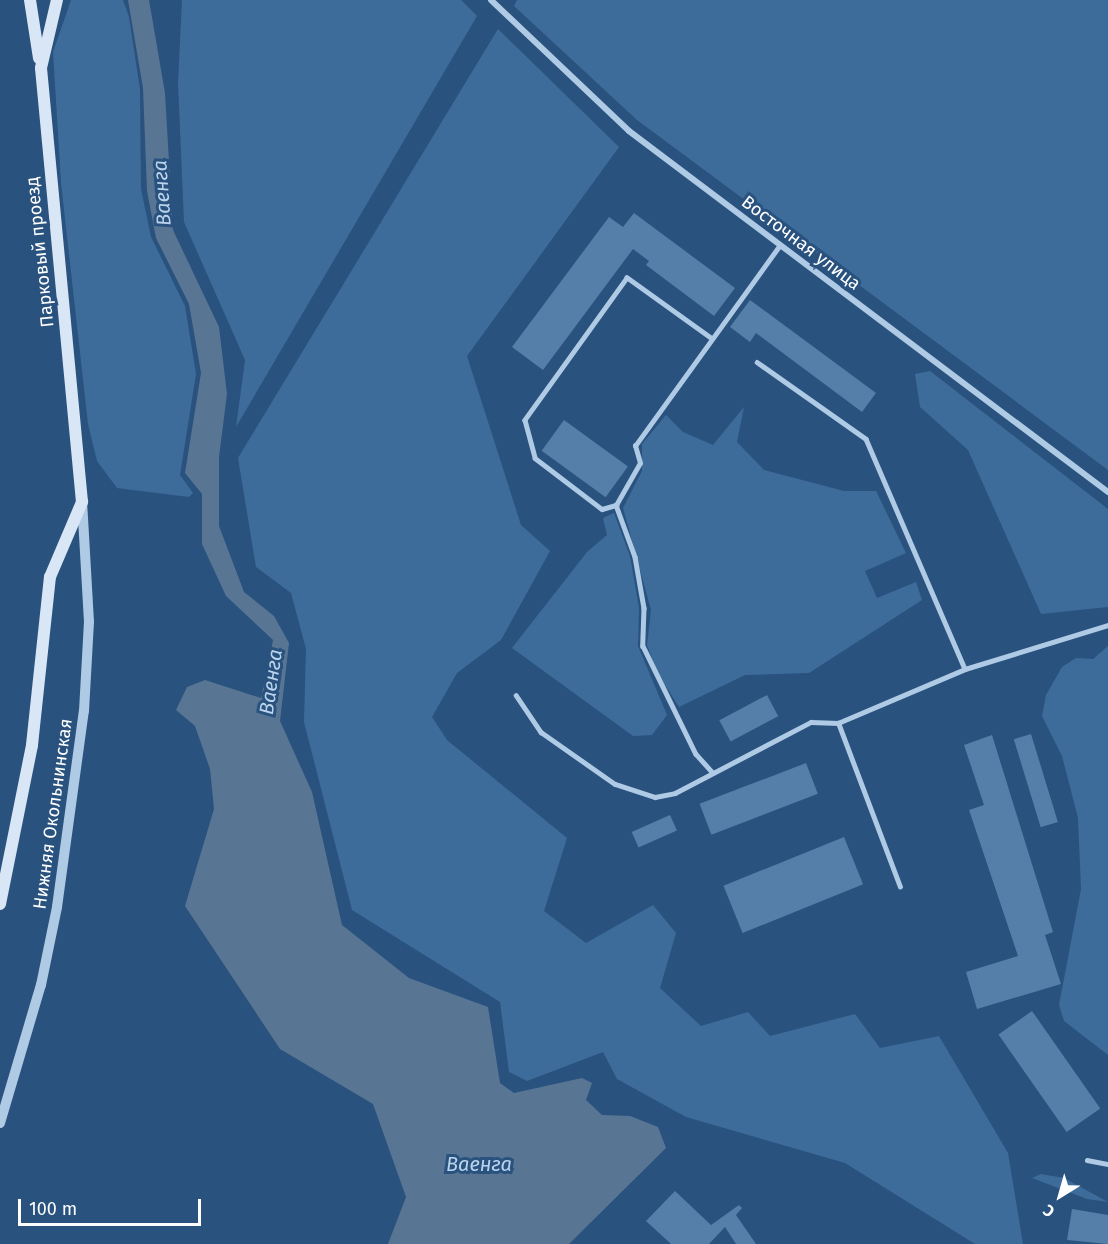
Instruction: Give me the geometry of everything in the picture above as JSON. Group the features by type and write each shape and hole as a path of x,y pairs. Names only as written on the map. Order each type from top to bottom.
{"main road":[{"path":"30,0 41,68"},
{"name":"Парковый проезд","path":"57,0 41,68 82,502"},
{"path":"0,904 32,745 50,577 82,502"}],"street":[{"name":"Восточная улица","path":"491,0 629,132 1108,492"},
{"name":"Нижняя Окольнинская","path":"0,1123 44,974 84,711 89,622 82,502"}],"lane":[{"path":"712,339 627,278 525,420 535,458 602,509 616,505 640,463 635,446 779,246"},
{"path":"757,362 866,439 965,669"},
{"path":"616,505 635,557 644,608 643,646 696,754 712,772"},
{"path":"516,695 541,732 615,784 654,797 675,793 811,722 838,723 965,669 1108,625"},
{"path":"838,723 900,887"},
{"path":"1087,1160 1108,1164"}],"shaded area":[{"path":"71,0 123,0 129,17 140,89 141,189 151,237 185,306 196,374 180,475 193,493 189,497 117,488 97,461 88,424 61,183 53,52"},
{"path":"182,0 461,0 477,16 236,427 245,360 184,222 178,83"},
{"path":"517,0 1108,0 1108,470 637,120 514,6"},
{"path":"498,29 619,147 467,356 521,525 550,551 501,640 457,673 432,717 447,740 567,838 544,911 586,943 653,905 676,933 660,988 701,1026 748,1012 770,1036 855,1014 880,1048 939,1036 1008,1153 1023,1244 975,1244 845,1163 686,1117 617,1079 603,1052 527,1081 509,1072 500,1002 352,910 304,722 306,649 291,593 256,567 238,458"},
{"path":"930,371 1108,509 1108,607 1041,614 968,450 920,407 915,374"},
{"path":"744,407 737,442 764,470 844,491 876,491 906,553 865,571 877,598 916,582 922,600 809,673 745,675 679,707 658,674 647,645 651,610 623,508 642,471 642,444 666,415 683,432 713,445"},
{"path":"614,513 630,556 639,608 638,646 667,715 652,735 633,736 512,648 587,552 607,535 603,518"},
{"path":"1108,646 1108,1055 1064,1021 1059,1005 1081,889 1078,818 1062,756 1042,716 1046,695 1062,667 1076,658 1093,659"},
{"path":"1041,1174 1064,1178 1108,1202 1087,1199 1032,1178"}],"water":[{"name":"Ваенга","path":"128,0 149,0 165,93 173,230 219,327 227,394 219,457 219,526 244,592 274,616 289,643 280,721 312,792 342,925 409,978 488,1007 500,1083 514,1093 582,1078 592,1083 586,1100 602,1115 630,1116 658,1127 666,1148 569,1244 388,1244 406,1197 373,1104 280,1049 185,906 214,809 210,769 195,726 176,710 187,687 205,680 261,698 273,640 226,596 202,544 202,494 185,473 201,373 189,304 156,238 147,191 143,88"}],"building":[{"path":"634,213 735,288 714,316 646,265 649,261 633,249 543,370 512,347 609,217 623,227"},
{"path":"750,300 876,393 862,412 756,333 750,342 730,327"},
{"path":"564,420 628,466 606,497 542,451"},
{"path":"767,695 778,716 731,742 719,720"},
{"path":"1031,734 1058,822 1041,827 1014,739"},
{"path":"992,735 1053,932 1045,935 1061,984 977,1009 966,972 1018,956 969,810 984,805 964,745"},
{"path":"806,763 818,794 711,835 700,804"},
{"path":"670,815 677,831 639,848 632,832"},
{"path":"844,837 863,884 743,933 723,886"},
{"path":"1032,1011 1100,1108 1067,1132 998,1035"},
{"path":"675,1191 711,1225 739,1205 742,1208 736,1215 756,1244 736,1244 725,1227 709,1244 671,1244 646,1221"},
{"path":"1072,1209 1108,1215 1108,1244 1067,1240"}]}
